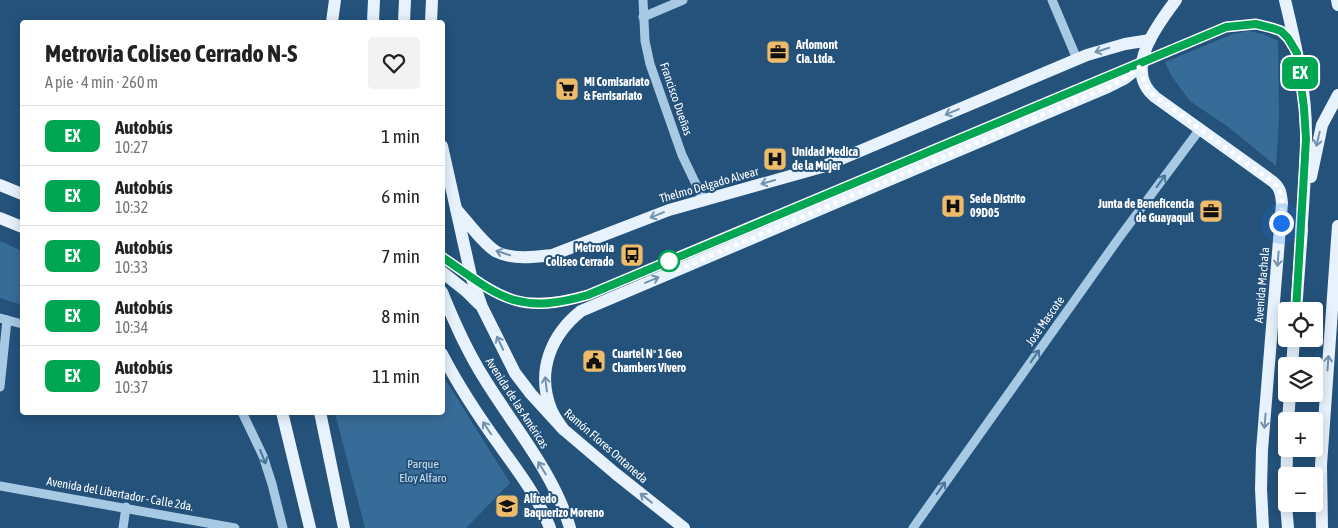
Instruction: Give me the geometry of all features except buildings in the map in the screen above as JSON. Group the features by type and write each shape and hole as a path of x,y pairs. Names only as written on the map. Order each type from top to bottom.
{"main road":[{"path":"332,20 334,0"},
{"path":"373,20 374,0"},
{"path":"404,20 405,0"},
{"path":"431,20 432,0"},
{"path":"563,429 551,409 545,375 547,360 560,332 581,311 1124,79 1142,65 1150,40 1176,0"},
{"path":"1285,0 1297,53 1306,139 1297,302"},
{"path":"1337,0 1338,5"},
{"name":"Thelmo Delgado Alvear","path":"456,209 496,252 514,256 534,257 552,255 568,251 669,210 822,167 1076,59 1110,48 1150,40"},
{"name":"Avenida Machala","path":"1142,65 1144,82 1152,94 1272,181 1278,186 1281,193 1282,203 1262,450 1263,528"},
{"path":"1301,236 1318,140 1328,111 1338,95"},
{"name":"Ramón Flores Ontaneda","path":"445,160 470,276 482,307 516,373 531,394 563,429 684,528"},
{"path":"0,185 20,193"},
{"path":"0,218 20,226"},
{"path":"1322,528 1321,465 1338,226"},
{"path":"445,274 482,307"},
{"name":"Avenida de las Américas","path":"445,299 463,341 483,377 553,485 570,528"},
{"path":"445,359 468,399 529,486 542,508 550,528"},
{"path":"283,415 310,528"},
{"path":"321,415 344,528"},
{"path":"1287,512 1288,528"}],"street":[{"name":"Francisco Dueñas","path":"643,0 645,40 650,64 682,155 704,201"},
{"path":"643,17 683,0"},
{"path":"1052,0 1076,59"},
{"name":"José Mascote","path":"913,528 1119,238 1200,129"},
{"path":"0,387 4,319 20,323"},
{"path":"243,415 263,456 272,484 282,528"},
{"name":"Avenida del Libertador - Calle 2da.","path":"0,486 236,528"},
{"path":"123,528 126,507"}],"green space":[{"path":"1249,31 1263,34 1278,41 1279,119 1276,166 1231,129 1190,101 1172,77 1165,62 1233,34"},
{"path":"0,241 20,250 20,304 0,298"},
{"name":"Parque Eloy Alfaro","path":"445,379 510,483 466,528 365,528 336,415 445,415"}],"bus line":[{"name":"EX","path":"445,259 488,290 505,298 538,304 569,301 588,295 1226,27 1256,24 1281,31 1288,38 1297,53 1306,139 1297,302"}],"place":[{"name":"Arlomont Cia. Ltda.","path":"778,52"},
{"name":"Mi Comisariato & Ferrisariato","path":"567,89"},
{"name":"Unidad Medica de la Mujer","path":"775,159"},
{"name":"Sede Distrito 09D05","path":"953,206"},
{"name":"Junta de Beneficencia de Guayaquil","path":"1211,211"},
{"name":"Metrovia Coliseo Cerrado","path":"632,255"},
{"name":"Cuartel Nº 1 Geo Chambers Vivero","path":"594,361"},
{"name":"Alfredo Baquerizo Moreno","path":"507,506"}],"route":[{"path":"669,261 672,272 1108,87 1124,79 1142,65 1142,77 1152,94 1278,186 1282,203 1281,223"}]}
